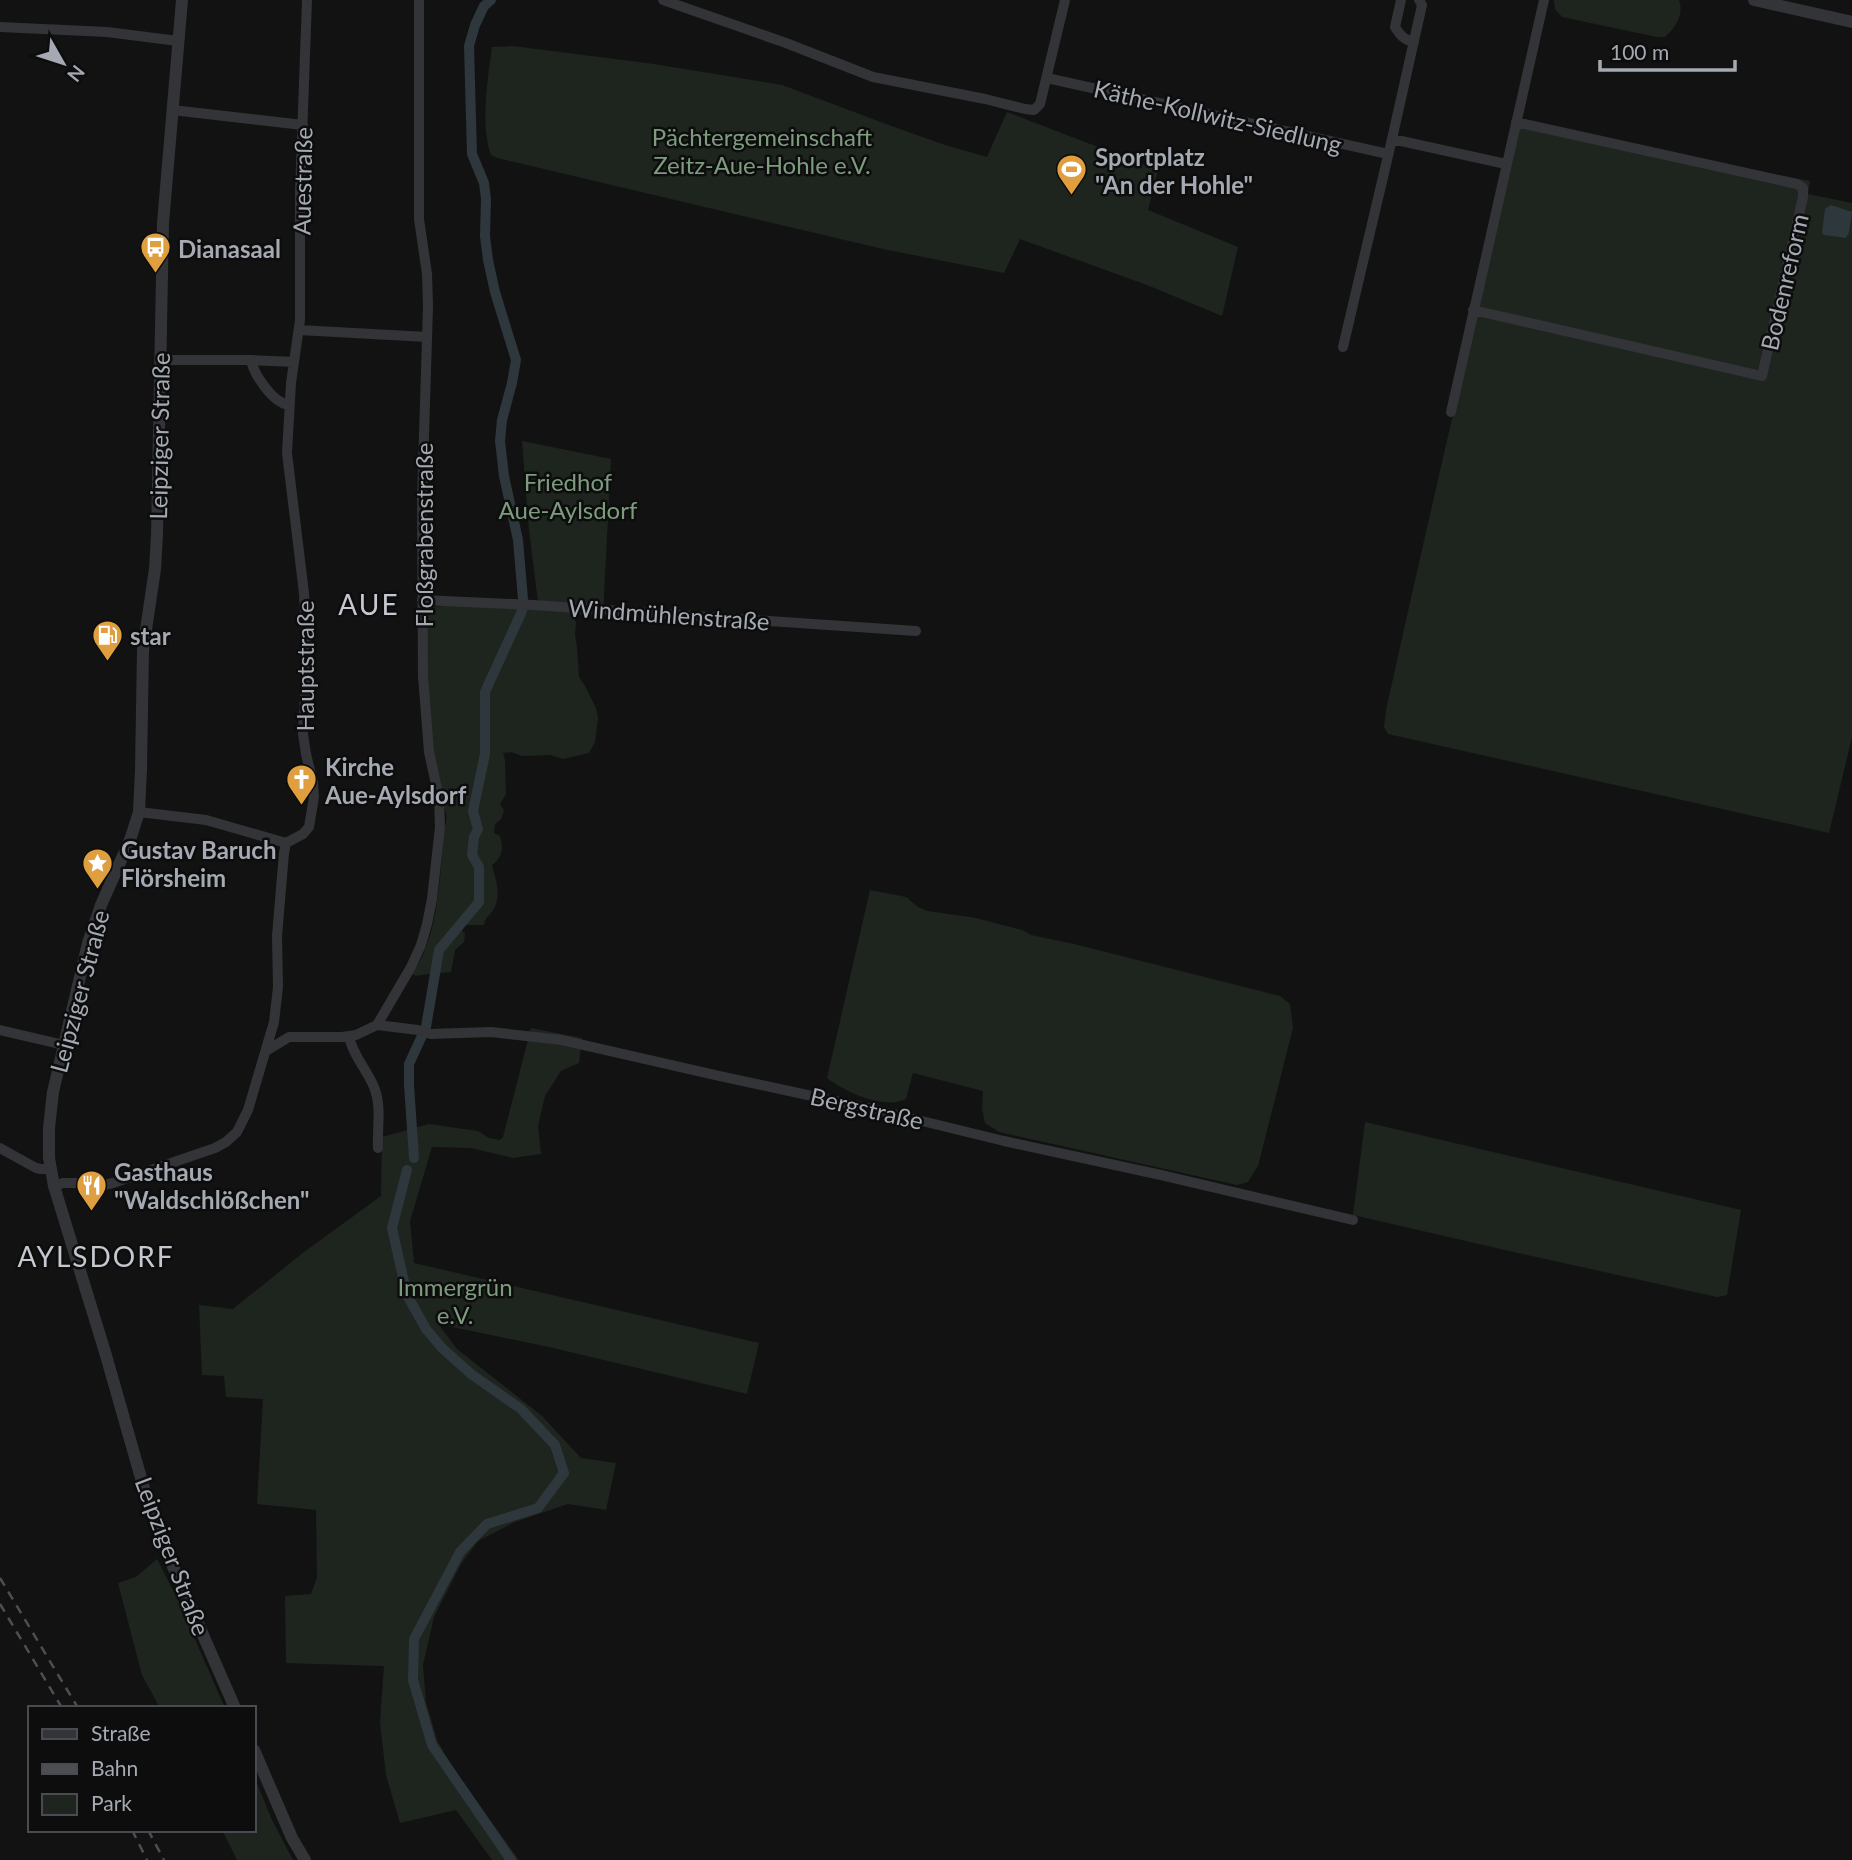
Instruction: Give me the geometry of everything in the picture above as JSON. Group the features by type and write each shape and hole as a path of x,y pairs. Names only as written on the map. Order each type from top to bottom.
{"street":[{"name":"Leipziger Straße","path":"182,0 163,223 157,547 143,650 139,812 88,943 51,1104 48,1148 54,1186 149,1506 234,1706"},
{"name":"Auestraße","path":"294,362 299,330 300,191 307,0"},
{"name":"Floßgrabenstraße","path":"377,1025 411,967 424,935 432,899 440,836 439,799 427,738 423,676 422,472 428,285 419,208 419,0"},
{"path":"663,0 873,77 1034,110 1040,104 1065,0"},
{"path":"1401,0 1395,27 1400,35 1414,42"},
{"path":"1343,347 1414,42 1422,5 1419,0"},
{"path":"1451,412 1544,0"},
{"path":"1754,0 1852,22"},
{"path":"0,27 107,32 178,41"},
{"name":"Käthe-Kollwitz-Siedlung","path":"1047,78 1388,153"},
{"path":"172,110 303,125"},
{"name":"Bodenreform","path":"1473,310 1762,376 1803,197 1803,188 1797,184 1516,122"},
{"path":"1392,138 1506,164"},
{"path":"299,330 427,337"},
{"path":"160,360 294,362"},
{"path":"251,360 253,370 274,398 289,405"},
{"name":"Hauptstraße","path":"286,844 307,831 312,817 314,787 303,728 307,630 288,460 289,405 294,362"},
{"name":"Windmühlenstraße","path":"422,600 523,604 916,631"},
{"path":"54,1186 70,1183 95,1187 113,1183 226,1142 237,1132 244,1119 274,1022 281,873 286,844 206,820 139,812"},
{"path":"274,1022 289,1037"},
{"path":"266,1051 289,1037 349,1036 377,1025"},
{"name":"Bergstraße","path":"377,1025 431,1034 491,1032 562,1040 1353,1220"},
{"path":"0,1030 64,1045"},
{"path":"349,1036 377,1095 378,1148"},
{"path":"0,1148 36,1168 50,1169"},
{"path":"256,1755 292,1838 305,1860"}],"green space":[{"path":"1554,0 1679,0 1680,11 1676,25 1669,33 1665,37 1657,37 1562,17 1555,9"},
{"name":"Pächtergemeinschaft Zeitz-Aue-Hohle e.V.","path":"513,46 654,64 782,85 945,145 987,157 1007,112 1158,170 1148,210 1238,247 1222,316 1147,285 1020,239 1004,273 883,249 497,158 491,155 486,130 492,47"},
{"path":"1519,127 1810,181 1808,194 1852,203 1852,737 1829,833 1388,734 1384,727 1402,637"},
{"name":"Friedhof Aue-Aylsdorf","path":"522,441 611,459 603,615 572,614 576,622 579,677 596,708 598,718 595,742 589,753 563,759 551,755 522,756 511,752 503,753 506,794 500,804 504,810 501,819 495,824 494,833 500,836 502,849 492,865 497,888 496,905 484,925 461,925 461,930 465,933 464,942 455,950 451,972 416,976 412,974 428,943 437,905 446,824 446,812 433,751 426,684 427,613 433,607 451,605 539,610"},
{"path":"870,890 906,897 928,911 976,918 1022,930 1031,935 1280,996 1290,1004 1293,1028 1258,1166 1248,1182 1237,1185 999,1132 985,1123 983,1091 913,1073 906,1099 897,1102 865,1098 827,1078"},
{"name":"Immergrün e.V.","path":"531,1028 582,1038 579,1063 561,1071 545,1096 538,1126 541,1154 513,1158 471,1148 432,1147 410,1221 414,1263 759,1343 747,1394 443,1325 436,1321 457,1349 542,1416 581,1458 616,1463 606,1510 568,1504 515,1522 478,1541 461,1564 434,1617 423,1665 426,1702 437,1740 451,1765 519,1860 492,1860 456,1810 400,1823 386,1775 380,1722 384,1666 286,1663 285,1596 311,1594 317,1577 316,1510 257,1504 263,1399 226,1397 224,1376 202,1375 199,1305 233,1309 304,1252 381,1196 382,1137 429,1124 478,1131 489,1138 500,1140"},
{"path":"1365,1122 1741,1210 1727,1295 1717,1297 1353,1215"},
{"path":"157,1559 224,1706 159,1706 142,1675 118,1583 136,1577"},
{"path":"256,1781 293,1860 237,1860 223,1832 256,1832"}],"shaded area":[{"path":"1831,205 1852,212 1846,238 1822,233 1825,209"}],"waterway":[{"path":"414,1158 409,1064 426,1027 439,950 479,902 479,867 472,855 478,829 473,811 485,754 485,692 522,611 523,599 518,540 504,476 500,441 502,420 516,360 488,260 484,183 472,154 469,46 484,6 491,0"},
{"path":"407,1170 392,1228 407,1295 426,1329 442,1348 471,1374 521,1409 555,1445 564,1473 538,1508 487,1524 460,1552 414,1639 413,1680 432,1745 511,1860"}],"railway":[{"path":"0,1578 77,1706"},
{"path":"0,1604 61,1706"},
{"path":"133,1832 147,1860"},
{"path":"149,1832 164,1860"}],"place":[{"name":"Sportplatz \"An der Hohle\"","path":"1072,197"},
{"name":"Dianasaal","path":"155,275"},
{"name":"star","path":"107,662"},
{"name":"Kirche Aue-Aylsdorf","path":"302,807"},
{"name":"Gustav Baruch Flörsheim","path":"98,890"},
{"name":"Gasthaus \"Waldschlößchen\"","path":"91,1212"}],"district":[{"name":"AUE","path":"369,604"},
{"name":"AYLSDORF","path":"96,1256"}]}
